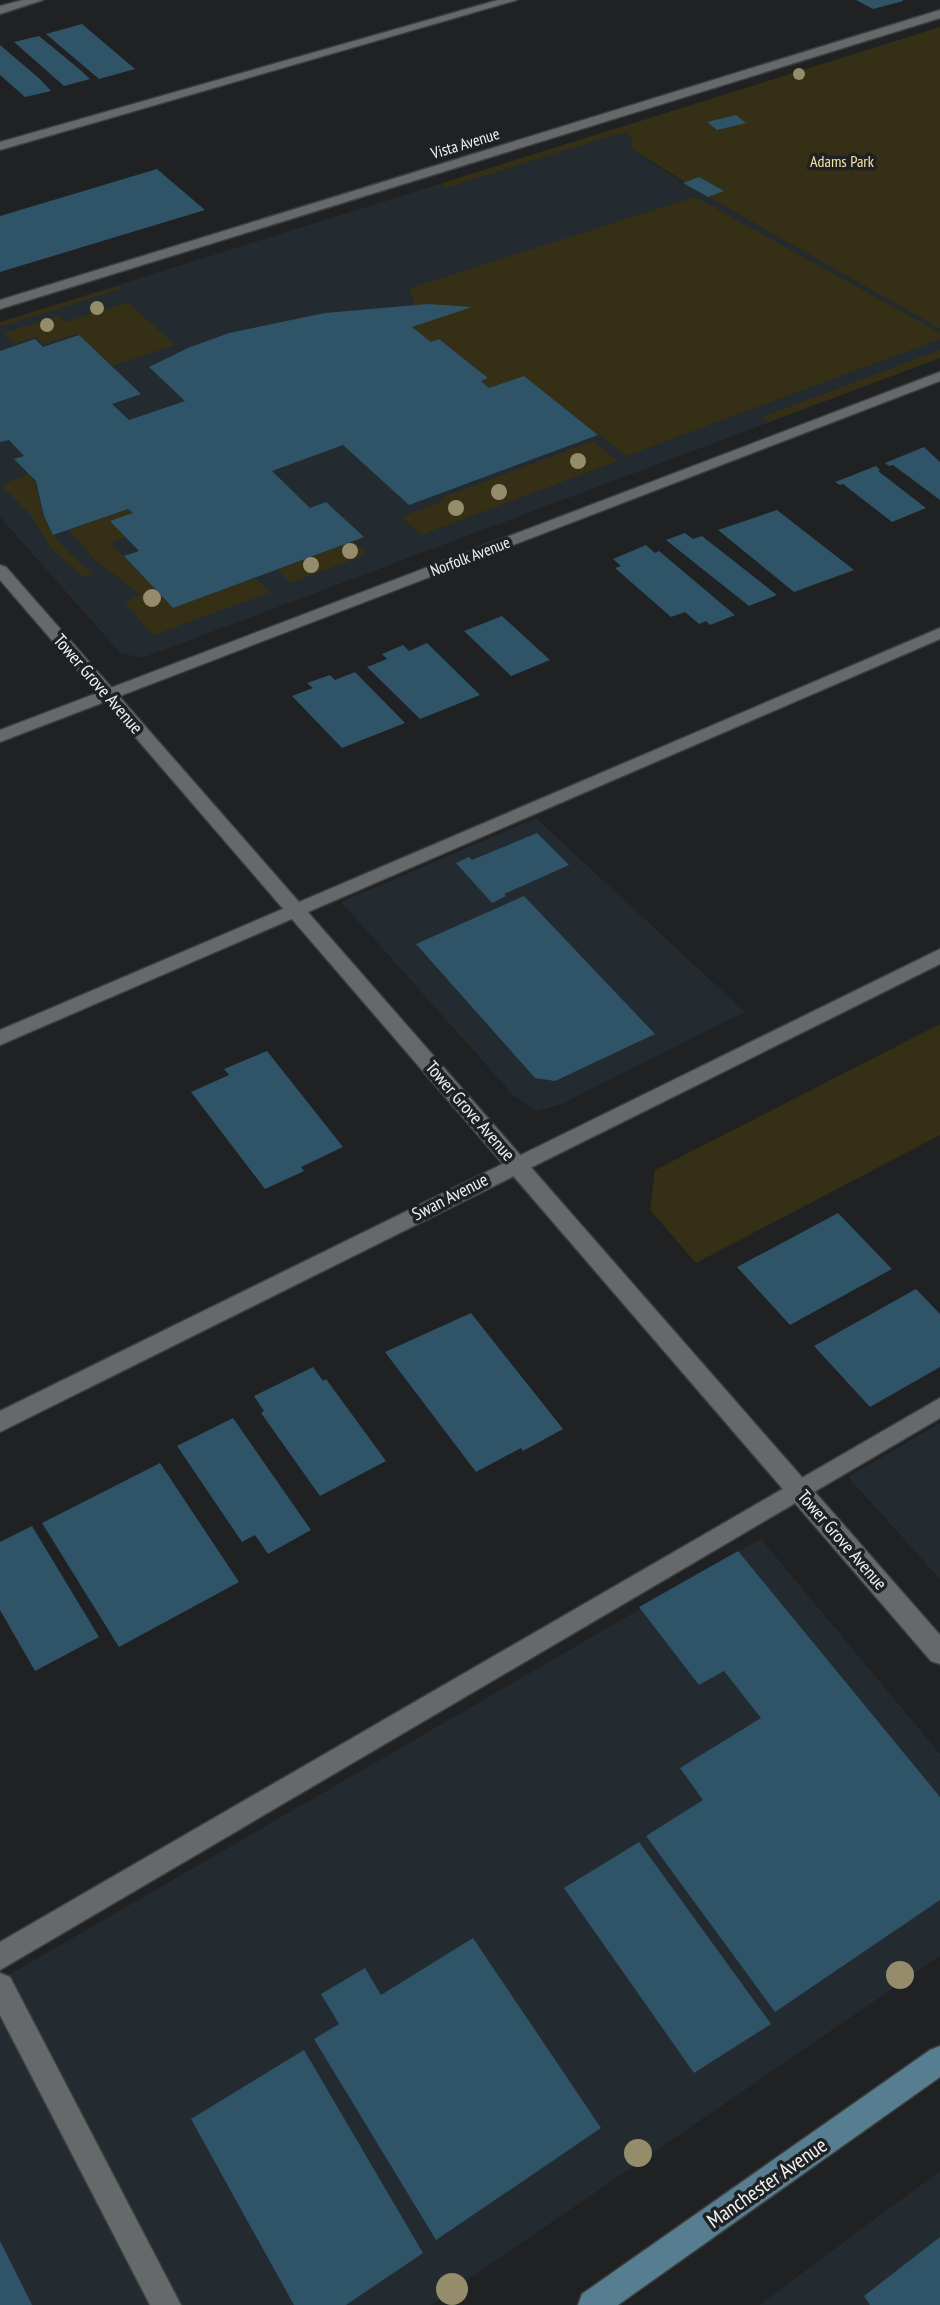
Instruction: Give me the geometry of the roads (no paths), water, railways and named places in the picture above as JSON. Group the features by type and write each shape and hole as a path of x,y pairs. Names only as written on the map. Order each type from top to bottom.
{"main road":[{"name":"Manchester Avenue","path":"593,2305 940,2060"}],"street":[{"path":"0,10 18,2 37,0"},
{"path":"0,146 511,0"},
{"name":"Vista Avenue","path":"0,305 940,14"},
{"name":"Norfolk Avenue","path":"0,736 940,376"},
{"name":"Tower Grove Avenue","path":"0,570 940,1653"},
{"path":"0,1038 940,633"},
{"name":"Swan Avenue","path":"0,1422 940,956"},
{"path":"0,1957 940,1407"},
{"path":"0,1987 166,2305"}],"park label":[{"name":"Adams Park","path":"842,161"}]}
